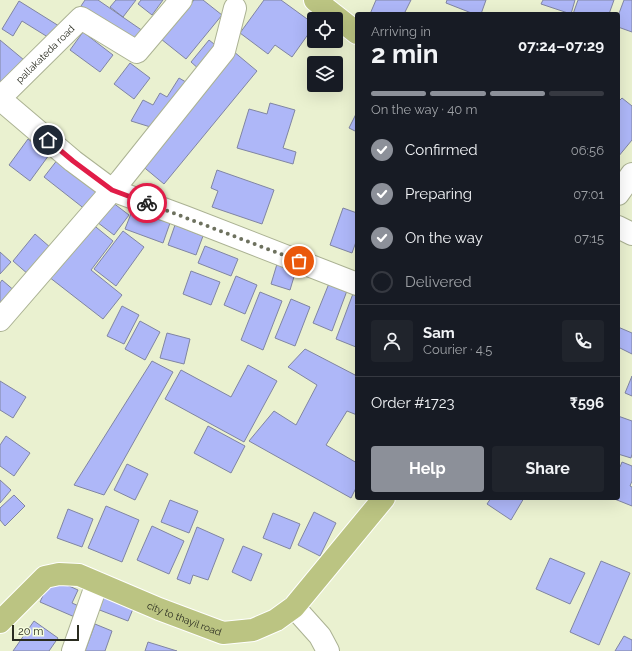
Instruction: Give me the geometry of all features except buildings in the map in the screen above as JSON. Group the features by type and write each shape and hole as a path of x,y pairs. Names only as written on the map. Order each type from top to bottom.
{"main road":[{"path":"315,0 355,31"},
{"name":"city to thayil road","path":"0,622 45,577 59,574 79,575 159,610 223,633 253,630 276,620 294,607 382,500"}],"street":[{"name":"pallakateda road","path":"0,99 81,18 137,52 181,0"},
{"path":"0,320 112,190 224,51 232,3"},
{"path":"0,99 73,161 112,190 199,222 355,283"},
{"path":"620,191 632,174"},
{"path":"620,228 632,234"},
{"path":"73,651 97,583"},
{"path":"294,607 320,636 328,651"}],"way so far":[{"path":"147,203 299,261"}],"route":[{"path":"48,140 112,190 147,203"}]}
